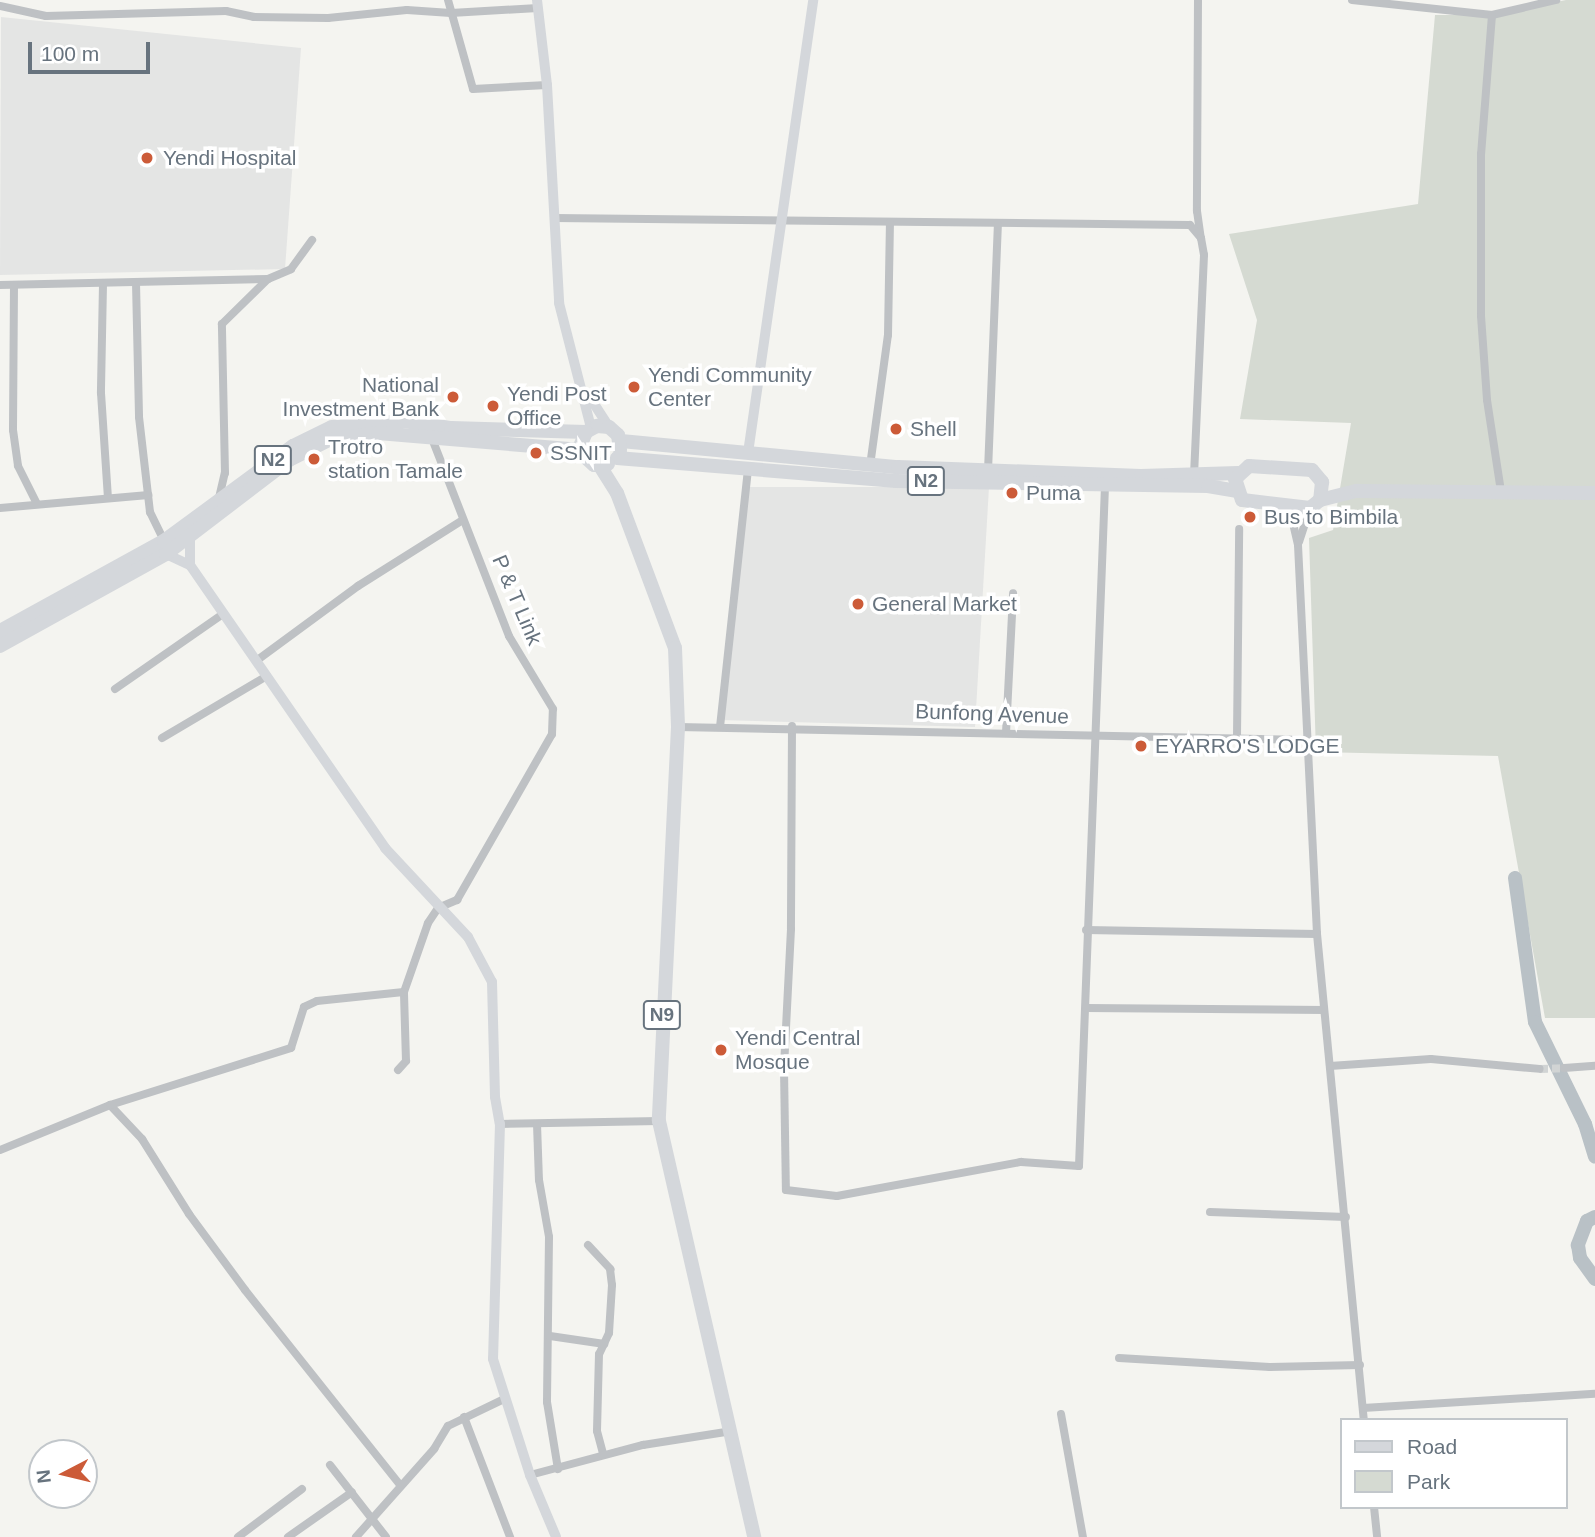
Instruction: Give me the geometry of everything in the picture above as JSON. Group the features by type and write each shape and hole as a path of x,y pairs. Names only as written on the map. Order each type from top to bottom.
{"highway":[{"name":"N2","path":"0,646 167,549 219,501 293,446 332,427 379,421 589,430"},
{"path":"609,427 621,441 610,462 588,461 581,450 589,430 609,427"},
{"name":"N2","path":"0,631 190,538 289,460 329,440 378,433 581,450"},
{"name":"N2","path":"621,441 896,481 1208,486 1236,491"},
{"name":"N2","path":"610,462 748,460 988,471 1238,473"},
{"name":"N9","path":"610,462 617,493 675,648 678,727 659,1121 732,1431 754,1537"},
{"path":"1357,491 1321,478 1312,470 1249,466 1238,473 1236,491 1247,502 1289,506 1315,504 1357,491 1595,494"},
{"path":"1315,504 1321,478"}],"street":[{"path":"448,0 473,89 547,85"},
{"path":"720,727 748,460 780,218 813,0"},
{"path":"1194,473 1201,238 1197,198 1198,0"},
{"path":"1352,0 1492,15 1556,0"},
{"path":"0,6 46,16 93,18 226,11 254,17 316,18 407,10 451,13 537,4 547,85 559,303 583,388 589,430"},
{"path":"1492,15 1481,154 1482,316 1487,400 1501,492"},
{"path":"554,218 780,218 998,225 1190,225 1201,238"},
{"path":"870,466 888,335 890,223"},
{"path":"988,471 998,225"},
{"path":"219,501 225,473 222,324 268,279 290,269 312,240"},
{"path":"0,285 268,279"},
{"path":"136,283 139,417 148,495 155,529 167,549 190,565 385,848 438,908 468,937 492,982 495,1097 500,1124 492,1287 493,1359 530,1475 555,1537"},
{"path":"103,284 101,393 108,498"},
{"path":"13,285 13,430 18,466 37,504"},
{"path":"583,388 609,427"},
{"name":"P & T Link","path":"431,436 509,636 553,709 552,734 457,900 438,908"},
{"path":"792,726 791,929 784,1069 786,1190 838,1196 1021,1162 1079,1166 1086,1008 1086,930 1098,734 1105,485"},
{"path":"0,508 148,495"},
{"path":"1298,545 1315,504"},
{"path":"1289,506 1298,545 1305,740 1317,934 1364,1418"},
{"path":"256,661 358,586 463,520"},
{"path":"1237,737 1239,529"},
{"path":"190,538 190,565"},
{"path":"1006,733 1013,593"},
{"path":"115,690 223,614"},
{"path":"162,738 267,676"},
{"name":"Bunfong Avenue","path":"678,727 792,726 1305,740"},
{"path":"398,1070 406,1061 404,992 428,923 438,908"},
{"path":"1086,930 1317,934"},
{"path":"0,1150 110,1105 291,1048 304,1007 317,1001 404,992"},
{"path":"1086,1008 1325,1010"},
{"path":"1330,1066 1431,1059 1540,1069"},
{"path":"1564,1068 1595,1066"},
{"path":"110,1105 142,1139 189,1214 245,1290 400,1485"},
{"path":"500,1124 659,1121"},
{"path":"537,1124 539,1180 549,1237 550,1336 547,1402 558,1469"},
{"path":"1210,1212 1346,1217"},
{"path":"588,1245 610,1269 611,1308 604,1344 599,1354 597,1431 603,1454"},
{"path":"550,1336 604,1344"},
{"path":"1119,1358 1270,1367 1360,1364"},
{"path":"1363,1408 1595,1394"},
{"path":"356,1537 434,1449 448,1426 504,1399"},
{"path":"1061,1414 1083,1537"},
{"path":"464,1417 510,1537"},
{"path":"530,1475 603,1454 732,1431"},
{"path":"330,1465 386,1537"},
{"path":"238,1537 302,1489"},
{"path":"288,1537 352,1493"},
{"path":"1374,1509 1377,1537"}],"shaded area":[{"name":"Yendi Hospital","path":"1,17 301,48 285,269 0,275"},
{"name":"General Market","path":"749,487 989,487 975,727 720,720"}],"green space":[{"path":"1566,0 1595,0 1595,1018 1545,1018 1498,756 1316,752 1309,538 1333,530 1351,423 1240,419 1257,320 1229,234 1418,204 1435,15 1492,15"}],"waterway":[{"path":"1515,878 1535,1022 1585,1124 1595,1157"},
{"path":"1595,1217 1587,1221 1578,1245 1580,1258 1595,1279"}],"tunnel":[{"path":"1540,1069 1564,1068"}],"place":[{"name":"Yendi Hospital","path":"147,158"},
{"name":"Yendi Community Center","path":"634,387"},
{"name":"National Investment Bank","path":"453,397"},
{"name":"Yendi Post Office","path":"493,406"},
{"name":"Shell","path":"896,429"},
{"name":"SSNIT","path":"536,453"},
{"name":"Trotro station Tamale","path":"314,459"},
{"name":"Puma","path":"1012,493"},
{"name":"Bus to Bimbila","path":"1250,517"},
{"name":"General Market","path":"858,604"},
{"name":"EYARRO'S LODGE","path":"1141,746"},
{"name":"Yendi Central Mosque","path":"721,1050"}]}
